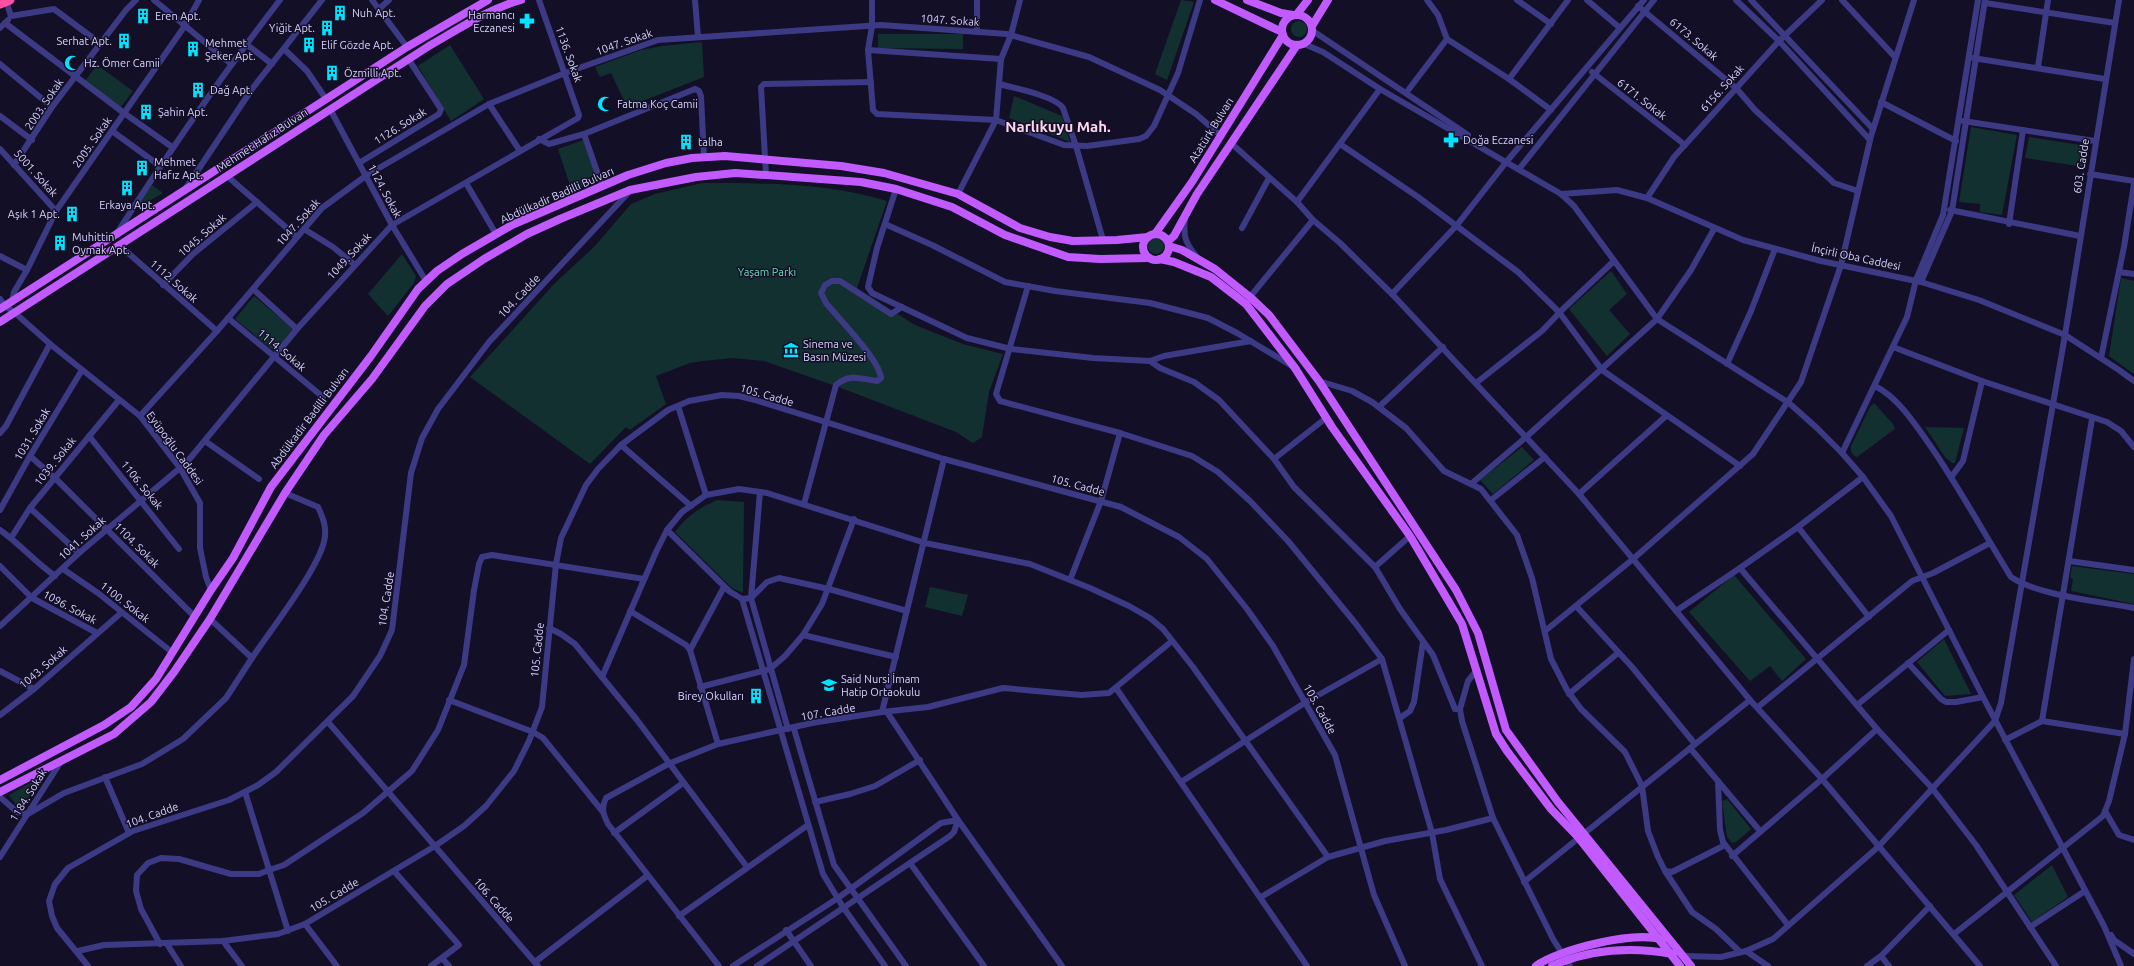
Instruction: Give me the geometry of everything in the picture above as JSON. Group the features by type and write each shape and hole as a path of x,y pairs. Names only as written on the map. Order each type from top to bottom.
{"main road":[{"name":"Mehmet Hafız Bulvarı","path":"2,305 12,301 115,236 186,188 407,47 488,0"},
{"name":"Mehmet Hafız Bulvarı","path":"0,322 330,109 409,60 477,19 508,3 521,0"},
{"path":"1215,0 1282,34 1287,41 1300,45"},
{"path":"1247,0 1281,13 1295,14 1307,18 1312,28"},
{"path":"1282,34 1283,23 1295,14 1308,0"},
{"path":"1160,259 1166,255 1168,243 1174,236 1197,194 1300,45 1310,38 1312,28 1328,0"},
{"name":"Atatürk Bulvarı","path":"1151,235 1184,194 1282,34"},
{"name":"Abdülkadir Badilli Bulvarı","path":"0,780 104,725 131,707 156,679 173,653 211,590 233,558 271,487 371,356 389,327 418,289 437,271 462,254 496,234 552,207 602,186 666,163 725,156 841,166 884,174 958,194 1020,228 1050,237 1073,241 1103,240 1151,235"},
{"name":"Abdülkadir Badilli Bulvarı","path":"0,792 60,763 114,734 151,702 174,672 210,619 286,493 324,435 372,379 425,306 447,284 484,259 527,234 630,190 696,177 736,173 861,182 896,189 952,207 1005,235 1068,257 1100,259 1149,258"},
{"path":"1680,966 1581,835 1506,730 1478,633 1456,590 1319,381 1269,315 1250,297 1215,269 1168,243 1164,236 1151,235 1143,247 1149,258 1174,262 1211,277 1246,304 1295,368 1326,418 1410,536 1462,624 1478,670 1496,734 1551,809 1581,835 1691,966"},
{"path":"1552,966 1566,960 1587,946 1634,938 1659,938 1672,943"},
{"path":"1536,966 1627,949 1683,956"}],"street":[{"name":"2003. Sokak","path":"14,165 52,108 136,0"},
{"path":"154,0 184,27 231,64"},
{"name":"2005. Sokak","path":"12,301 14,292 27,270 56,211 184,27 199,0"},
{"path":"115,236 172,147 231,64 280,0"},
{"path":"186,188 252,89 322,0"},
{"path":"372,0 407,47"},
{"path":"378,9 389,0"},
{"name":"1136. Sokak","path":"538,0 580,114"},
{"path":"695,0 698,37"},
{"path":"872,0 872,26 868,50 872,82 873,110 877,114 996,120 1064,145 1076,146 1087,146 1139,139 1146,136 1154,126 1178,73 1200,0"},
{"path":"977,0 977,32"},
{"path":"958,194 996,120 1001,59 1011,35 1020,0"},
{"path":"1427,0 1438,15 1447,39 1509,79 1551,110"},
{"path":"1517,0 1551,24"},
{"path":"1509,79 1568,0"},
{"path":"1587,0 1620,28"},
{"path":"1392,294 1457,225 1507,161 1587,69 1644,0"},
{"path":"1519,169 1654,0"},
{"path":"1736,0 1779,41 1870,140"},
{"path":"1751,0 1873,129"},
{"name":"6156. Sokak","path":"1647,198 1674,157 1779,41 1822,0"},
{"path":"1842,0 1895,57"},
{"path":"1545,631 1633,559 1740,466 1752,454 1801,382 1841,264 1873,129 1914,0"},
{"path":"2038,67 2048,0"},
{"name":"603. Cadde","path":"1996,721 2053,405 2119,0"},
{"path":"1842,453 1907,317 1938,228 1944,208 1959,120 1983,1 2115,23"},
{"path":"5,2 11,16"},
{"name":"6173. Sokak","path":"1638,6 1736,88 1755,110 1834,184 1858,191"},
{"path":"0,28 11,16 54,9 101,44"},
{"path":"5,23 75,77 172,147"},
{"name":"1047. Sokak","path":"140,416 217,331 322,208 367,175 489,104 565,73 658,40 872,26 1011,35 1088,57 1160,90 1196,114 1220,135"},
{"path":"1312,28 1507,161 1561,194 1574,206 1657,319 1788,403 1817,428 1863,477 1891,516 1983,697 2104,926 2121,966"},
{"path":"1406,93 1447,39"},
{"path":"246,44 272,64"},
{"path":"1300,45 1323,52 1380,88 1507,161"},
{"path":"284,49 307,71 326,99"},
{"path":"868,50 1001,59"},
{"path":"1972,58 2038,67 2105,79"},
{"path":"1919,281 1952,212 1967,121 1972,58"},
{"name":"1126. Sokak","path":"359,163 439,114 441,109 409,60"},
{"path":"0,64 52,108"},
{"name":"6171. Sokak","path":"1587,69 1685,145"},
{"path":"766,175 767,159 761,87 764,84 872,82"},
{"path":"999,84 1060,104 1076,146 1103,240"},
{"path":"1297,202 1380,88"},
{"path":"539,139 549,144 584,134 695,89 699,91 700,96 704,158"},
{"path":"1881,102 1956,141"},
{"path":"489,104 520,151"},
{"name":"1124. Sokak","path":"330,109 367,175 392,225 426,281"},
{"name":"1049. Sokak","path":"180,468 205,441 274,356 392,225 539,139 573,121 580,114"},
{"path":"0,116 32,140"},
{"path":"1959,120 2095,141"},
{"path":"2010,224 2023,130"},
{"path":"112,131 160,166"},
{"path":"584,134 602,186"},
{"path":"1232,144 1297,202 1313,220 1340,243 1392,294 1579,494 1750,700 1822,779 1980,966"},
{"path":"1340,144 1457,225 1518,272 1559,312 1602,370 1666,416 1740,466"},
{"name":"5001. Sokak","path":"0,149 56,211"},
{"path":"2090,174 2134,181"},
{"path":"227,176 297,237"},
{"path":"1242,228 1269,178"},
{"path":"466,183 496,234"},
{"path":"2101,358 2119,272 2134,184"},
{"path":"896,189 868,286 872,293 967,338 1011,349 1093,358 1150,361 1164,356 1251,341"},
{"name":"104. Cadde","path":"88,966 78,951 57,928 52,916 49,901 55,884 68,868 130,833 229,800 245,792 276,772 353,696 369,674 392,630 411,474 422,438 438,409 489,342 630,190"},
{"name":"İnçirli Oba Caddesi","path":"1561,194 1617,190 1647,198 1714,229 1743,240 1775,249 1919,281 1979,300 2065,334 2134,381"},
{"name":"1045. Sokak","path":"163,285 193,254 257,202"},
{"path":"1944,208 1952,212 2010,224 2080,236"},
{"path":"1185,217 1183,236 1187,246 1200,261"},
{"path":"1250,297 1313,220"},
{"path":"885,224 940,248 1005,282 1150,303 1208,318 1251,341 1295,368"},
{"path":"304,229 333,247 355,265"},
{"path":"1471,484 1526,438 1657,319 1691,270 1714,229"},
{"name":"1112. Sokak","path":"120,245 163,285 217,331"},
{"path":"1727,364 1751,311 1775,249"},
{"path":"1,258 27,270"},
{"path":"1476,383 1542,331 1559,312 1614,260"},
{"path":"2119,272 2134,274"},
{"path":"804,504 836,385 842,380 855,376 878,382 881,378 880,370 873,359 826,303 821,293 826,285 832,281 840,282 891,314 902,307"},
{"path":"1028,286 1011,349 996,394 1000,401 1120,433 1192,456 1218,472 1250,501 1288,542 1356,624 1382,659 1432,833 1440,879 1482,966"},
{"path":"253,289 298,329"},
{"name":"Eyüpoğlu Caddesi","path":"2,305 14,312 50,344 140,416 180,468 200,503 200,548 206,577 211,590"},
{"name":"1114. Sokak","path":"228,318 323,397"},
{"path":"0,433 6,426 50,344"},
{"path":"1379,407 1443,347"},
{"path":"1893,347 1982,381 2092,419 2106,422 2121,431 2134,447"},
{"path":"1150,361 1160,368 1194,382 1219,400 1274,459 1294,487 1375,567 1400,610 1433,655 1453,706 1457,710 1460,709"},
{"name":"1031. Sokak","path":"0,510 30,456 82,370"},
{"path":"1319,381 1352,391 1379,407 1406,428 1444,471 1481,489 1491,500 1517,535 1532,578 1551,659 1569,694 1581,709 1625,752 1642,786 1648,831 1665,871 1692,912 1716,929 1743,952 1768,966"},
{"path":"1952,476 1963,461 1982,381"},
{"path":"1875,386 1883,390 1910,417 1952,476 2011,577 2021,584 2062,595 2134,608"},
{"name":"105. Cadde","path":"78,951 104,945 223,941 278,934 288,931 306,924 394,871 464,826 486,806 514,771 542,707 556,564 561,538 580,496 598,469 621,445 663,414 678,406 704,398 722,395 739,396 944,459 1121,507 1154,522 1179,537 1207,559 1247,609 1273,646 1335,755 1362,847 1374,895 1405,966"},
{"name":"1039. Sokak","path":"11,538 30,508 119,400"},
{"path":"678,406 706,495"},
{"path":"1579,494 1666,416"},
{"path":"1274,459 1326,418"},
{"path":"2042,721 2092,419"},
{"path":"1070,580 1101,501 1120,433"},
{"name":"1106. Sokak","path":"89,436 142,499 179,549"},
{"path":"205,441 259,479"},
{"path":"621,445 691,506"},
{"name":"1104. Sokak","path":"30,456 55,478 195,617"},
{"path":"1491,500 1545,457"},
{"path":"944,459 925,543 896,657 885,712 920,760 958,820 1062,966"},
{"name":"1041. Sokak","path":"0,626 79,553 180,468"},
{"path":"1676,611 1798,527 1863,477"},
{"path":"602,677 667,530 682,512 706,495 739,489 760,492 854,519 925,543 1030,564 1129,606 1150,618 1163,629 1172,640 1328,857"},
{"path":"760,492 751,598 770,669 815,802 834,865 906,966"},
{"path":"0,797 17,812 28,814 64,793 142,764 183,739 226,698 315,564 325,538 325,522 318,507 286,493"},
{"path":"30,508 79,553"},
{"path":"700,687 770,669 785,656 804,635 829,589 854,519"},
{"path":"1798,527 1869,617"},
{"path":"0,530 11,538 35,562 55,576"},
{"path":"667,530 724,587 742,599 751,598 767,582 779,578 829,589 907,611"},
{"path":"1375,567 1410,536"},
{"path":"1758,707 1912,581 1933,573 1990,543"},
{"path":"160,944 141,909 136,891 137,875 148,863 161,858 179,859 230,874 259,874 284,865 363,813 412,770 438,730 464,665 474,590 479,564 482,557 492,555 556,564 644,580"},
{"path":"2069,561 2134,570"},
{"name":"1096. Sokak","path":"0,566 32,598 97,633"},
{"path":"1740,568 1877,729 1932,788 1976,845 2056,966"},
{"name":"1100. Sokak","path":"63,569 98,593 121,613 173,653"},
{"path":"690,650 724,587"},
{"path":"742,599 823,874 885,966"},
{"path":"1576,606 1618,653 1693,746 1718,781 1760,831"},
{"path":"630,611 686,645 690,650 718,744"},
{"name":"1043. Sokak","path":"0,715 34,689 121,613"},
{"path":"210,619 252,658"},
{"path":"549,628 575,644 637,720 668,764 747,867"},
{"path":"1857,705 1949,630"},
{"path":"804,635 896,657"},
{"name":"107. Cadde","path":"603,812 602,805 606,798 615,792 668,764 718,744 791,729 812,723 928,707 1003,688 1081,695 1109,693 1172,640"},
{"path":"1400,718 1410,711 1414,702 1423,642"},
{"path":"1569,694 1618,653"},
{"path":"1181,782 1306,702 1382,659"},
{"path":"1954,934 2063,848 2079,833 2103,816 2124,734 2134,659"},
{"path":"1908,663 1941,699 1946,702 1983,697"},
{"path":"1478,670 1468,681 1460,709 1462,722 1494,818 1524,882 1566,960"},
{"path":"0,672 34,689"},
{"path":"1116,688 1307,966"},
{"path":"450,700 532,732 543,738 603,812 614,833 719,966"},
{"path":"1524,882 1750,700"},
{"path":"1683,956 1721,957 1743,952 1772,939 1878,847 1996,721"},
{"path":"2006,740 2042,721 2124,734"},
{"name":"106. Cadde","path":"328,722 536,964"},
{"path":"1732,856 1822,779 1877,729"},
{"path":"815,802 850,794 875,786 920,760"},
{"name":"1184. Sokak","path":"0,857 60,763"},
{"path":"106,777 130,833"},
{"path":"1718,781 1720,830 1725,845 1732,856 1788,925"},
{"path":"614,833 683,782"},
{"path":"245,792 288,931"},
{"path":"2105,811 2119,834 2134,840"},
{"path":"1261,897 1328,857 1362,847 1432,833 1494,818"},
{"path":"757,966 950,836 954,832 958,820"},
{"path":"733,966 786,930 838,898 941,823 958,820"},
{"path":"678,916 808,825"},
{"path":"1665,871 1672,872 1725,845"},
{"path":"910,863 984,966"},
{"path":"394,871 458,945 431,966"},
{"path":"536,964 647,876"},
{"path":"2030,927 2085,891"},
{"path":"1867,966 1881,956 1930,906"},
{"path":"306,924 337,966"},
{"path":"2104,926 2114,940 2134,954"},
{"path":"786,930 811,966"},
{"path":"223,941 242,966"},
{"path":"167,944 181,966"},
{"path":"1881,956 1889,966"},
{"path":"442,958 449,966"}],"green space":[{"path":"1181,0 1194,2 1167,80 1155,74"},
{"path":"1296,21 1302,21 1307,26 1305,35 1302,37 1296,37 1291,32 1291,26"},
{"path":"878,34 963,34 963,49 878,48"},
{"path":"702,42 704,77 627,107 611,73 600,77 595,67 641,50 662,46"},
{"path":"450,45 484,99 451,121 418,66"},
{"path":"97,65 133,91 121,107 85,81"},
{"path":"1014,96 1062,116 1070,142 1009,118"},
{"path":"1971,127 2017,135 2002,215 1980,212 1980,204 1959,202"},
{"path":"2029,137 2087,146 2084,167 2025,158"},
{"path":"583,140 598,181 572,191 558,149"},
{"name":"Yaşam Parkı","path":"702,183 748,183 819,187 865,195 887,201 857,288 915,325 963,344 1003,354 989,392 982,437 973,443 956,432 841,388 764,361 733,358 690,363 656,376 666,404 630,430 626,427 590,464 470,377 555,283 594,247 631,204 655,194"},
{"path":"152,185 163,193 134,210"},
{"path":"1156,238 1162,240 1164,246 1162,252 1156,254 1150,252 1148,246 1150,240"},
{"path":"402,254 416,276 414,283 388,316 368,294"},
{"path":"1611,271 1627,294 1609,310 1630,334 1607,356 1569,309"},
{"path":"2121,278 2134,281 2134,374 2109,356"},
{"path":"254,296 293,329 275,352 235,319"},
{"path":"1874,403 1893,424 1895,429 1857,457 1852,453 1851,446 1870,407"},
{"path":"1925,427 1964,428 1955,463 1952,463 1945,457"},
{"path":"1522,447 1534,460 1493,494 1480,480"},
{"path":"717,500 744,502 743,593 732,588 675,532 684,521 694,513"},
{"path":"2072,566 2134,574 2134,604 2071,591 2073,579 2070,578"},
{"path":"1734,575 1806,659 1782,681 1770,666 1750,681 1689,612"},
{"path":"930,587 968,595 962,616 925,607"},
{"path":"1944,639 1971,694 1945,696 1917,662"},
{"path":"48,773 19,809 9,795"},
{"path":"1727,799 1751,829 1736,842 1732,843 1727,837 1722,801"},
{"path":"2052,865 2068,897 2032,922 2014,895"}],"place":[{"name":"Nuh Apt.","path":"340,13"},
{"name":"Eren Apt.","path":"143,16"},
{"name":"Harmancı Eczanesi","path":"527,21"},
{"name":"Yiğit Apt.","path":"327,28"},
{"name":"Serhat Apt.","path":"124,41"},
{"name":"Elif Gözde Apt.","path":"309,45"},
{"name":"Mehmet Şeker Apt.","path":"193,49"},
{"name":"Hz. Ömer Camii","path":"72,63"},
{"name":"Özmilli Apt.","path":"332,73"},
{"name":"Dağ Apt.","path":"198,90"},
{"name":"Fatma Koç Camii","path":"605,104"},
{"name":"Şahin Apt.","path":"146,112"},
{"name":"Doğa Eczanesi","path":"1451,140"},
{"name":"talha","path":"686,142"},
{"name":"Mehmet Hafız Apt.","path":"142,168"},
{"name":"Erkaya Apt.","path":"127,188"},
{"name":"Aşık 1 Apt.","path":"72,214"},
{"name":"Muhittin Oymak Apt.","path":"60,243"},
{"name":"Sinema ve Basın Müzesi","path":"791,350"},
{"name":"Said Nursi İmam Hatip Ortaokulu","path":"829,685"},
{"name":"Birey Okulları","path":"756,696"}],"district":[{"name":"Narlıkuyu Mah.","path":"1058,127"}]}
